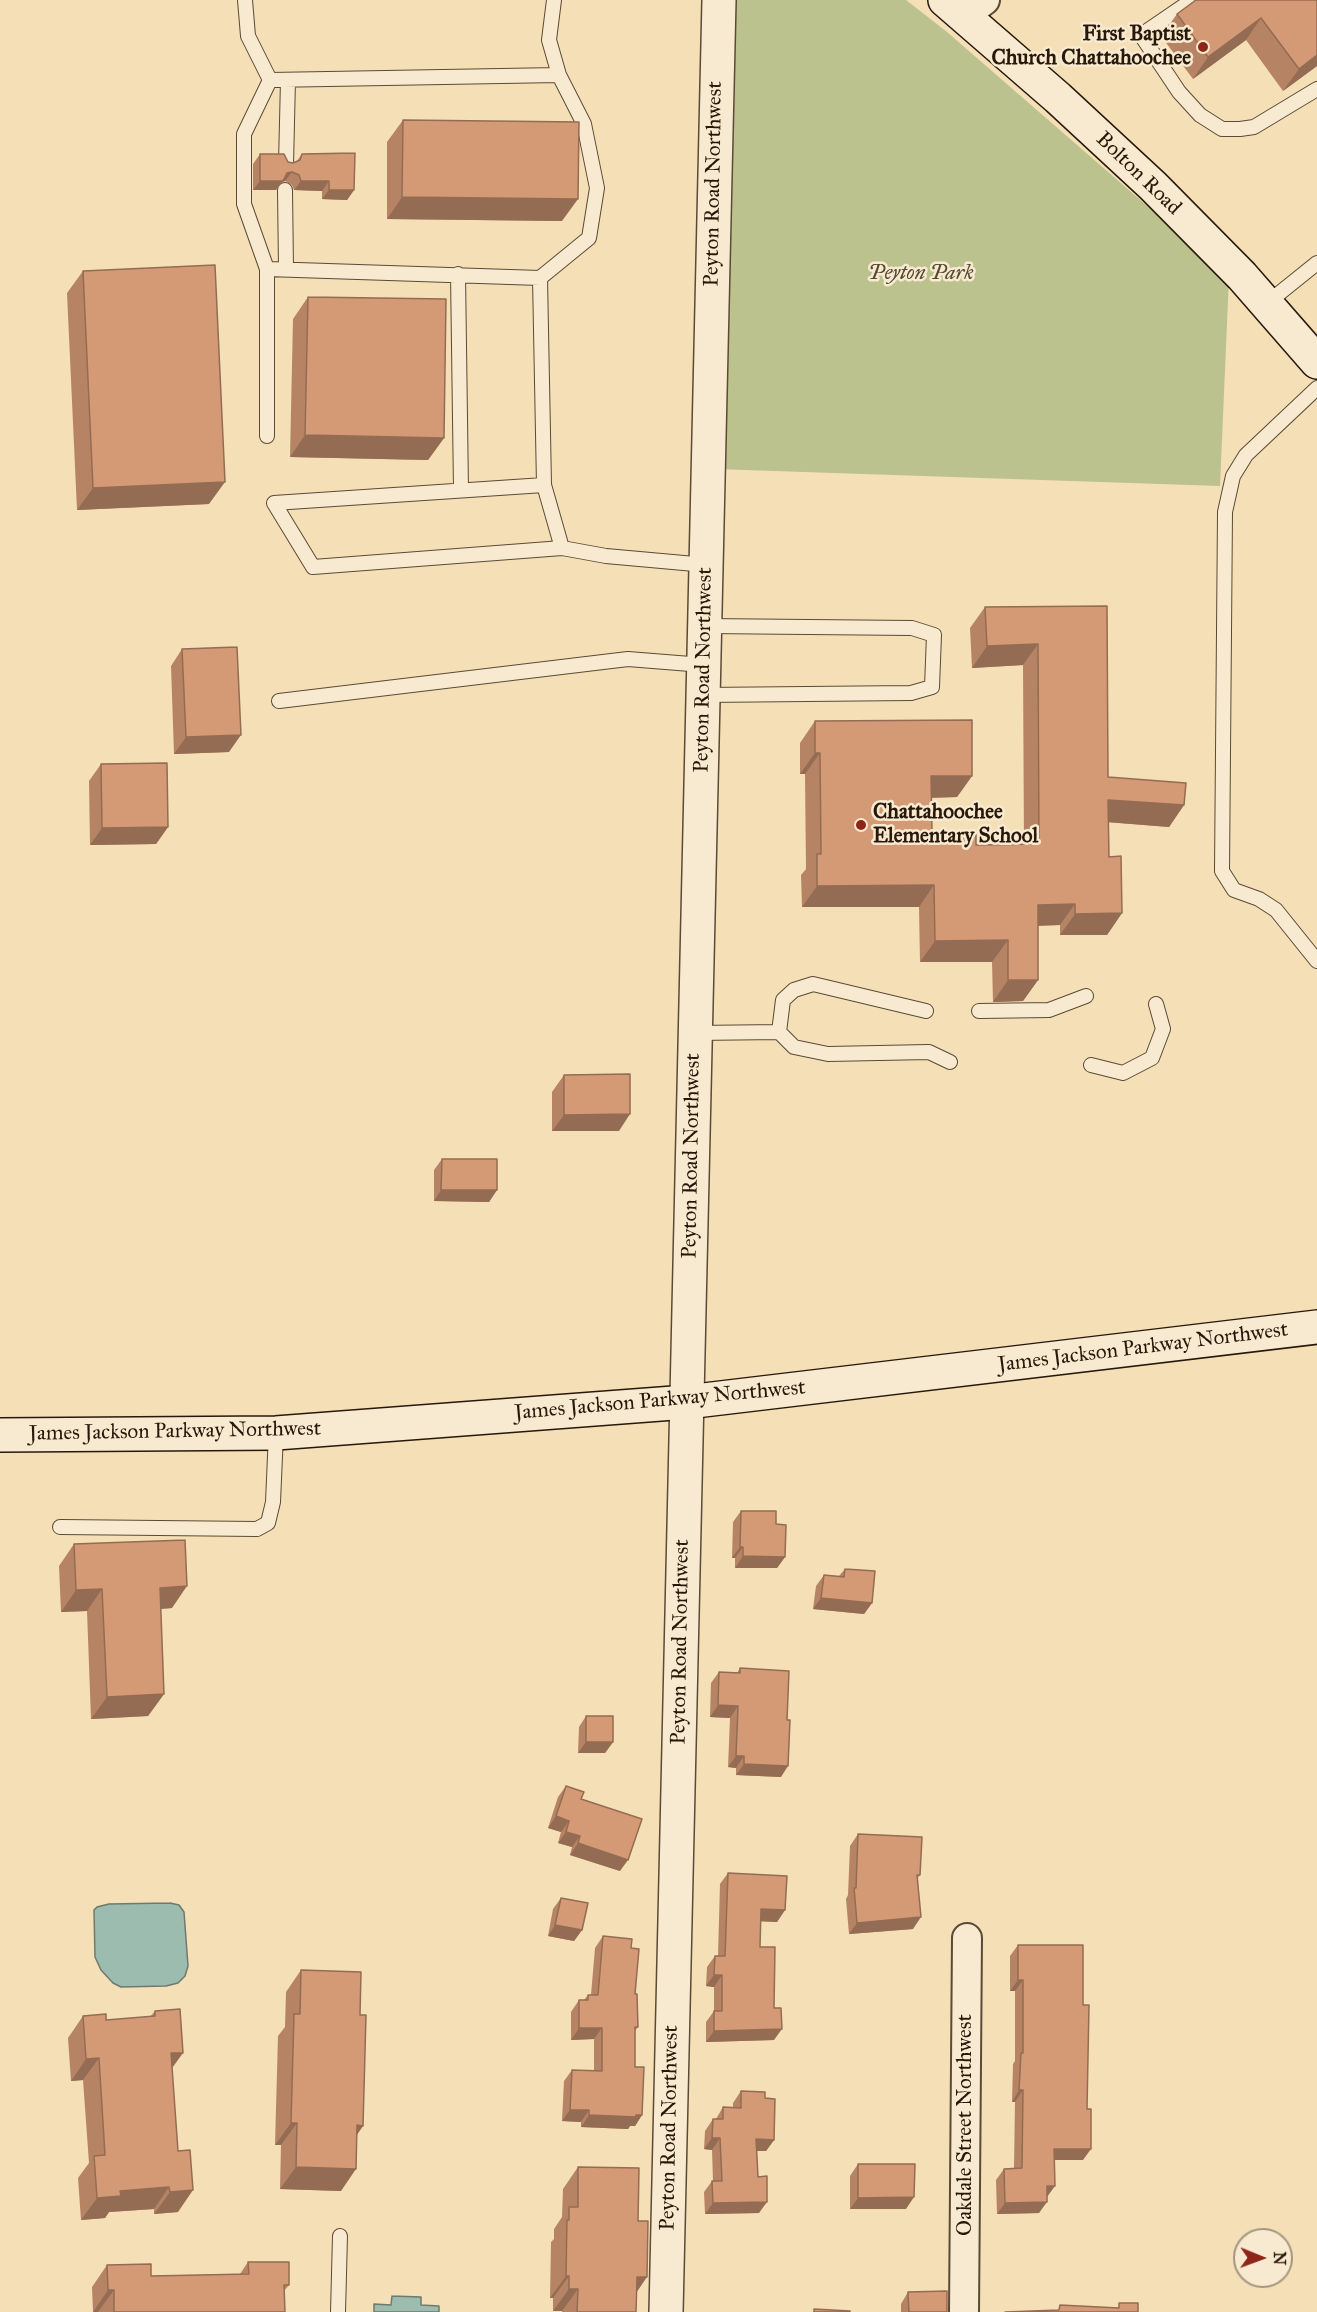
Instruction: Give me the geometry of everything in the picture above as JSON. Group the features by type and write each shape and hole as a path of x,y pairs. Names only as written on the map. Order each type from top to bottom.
{"street":[{"name":"Peyton Road Northwest","path":"666,2312 719,0"},
{"name":"Bolton Road","path":"965,5 1058,98 1153,186 1242,276 1317,362"},
{"name":"James Jackson Parkway Northwest","path":"4,1435 276,1433 687,1402 1317,1327"},
{"name":"Oakdale Street Northwest","path":"964,2312 967,1938"}],"lane":[{"path":"245,0 248,36 270,80"},
{"path":"267,269 540,278 589,238 597,188 584,124 559,75 549,40 554,0"},
{"path":"1188,3 1141,35 1179,92 1200,115 1222,129 1254,127 1317,88"},
{"path":"270,80 559,75"},
{"path":"267,436 267,269 244,204 244,134 270,80"},
{"path":"286,164 288,80"},
{"path":"285,190 286,270"},
{"path":"1266,304 1317,263"},
{"path":"458,274 461,490"},
{"path":"540,278 544,485 562,548"},
{"path":"1317,388 1246,455 1233,476 1225,512 1222,872 1234,890 1259,898 1276,910 1317,961"},
{"path":"544,485 274,502 313,567 562,548 606,556 706,565"},
{"path":"279,701 628,659 703,680 911,693 932,687 934,635 912,628 705,626"},
{"path":"779,1032 783,1000 794,990 813,984 926,1011"},
{"path":"979,1011 1049,1010 1086,996"},
{"path":"1091,1065 1123,1073 1152,1058 1163,1029 1156,1004"},
{"path":"695,1033 779,1032 794,1047 828,1054 929,1052 950,1062"},
{"path":"60,1527 257,1529 268,1523 273,1502 276,1433"},
{"path":"338,2312 340,2236"}],"green space":[{"name":"Peyton Park","path":"729,0 906,0 947,32 1229,277 1220,486 715,469"}],"shaded area":[{"path":"170,1903 179,1905 184,1912 188,1966 185,1976 178,1983 166,1986 121,1987 113,1983 101,1970 95,1957 94,1910 109,1904"},
{"path":"392,2296 421,2297 421,2305 439,2306 439,2312 374,2312 374,2304 391,2305"}],"building":[{"name":"First Baptist Church Chattahoochee","path":"1196,0 1317,0 1317,55 1299,69 1261,18 1208,57 1177,14"},
{"path":"403,120 579,122 578,199 402,197"},
{"path":"355,153 354,190 329,190 329,181 301,181 299,175 292,172 287,173 283,181 260,181 260,154 284,154 288,162 293,163 300,160 302,154"},
{"path":"215,265 225,482 93,488 83,271"},
{"path":"308,297 446,299 444,438 305,435"},
{"name":"Chattahoochee Elementary School","path":"1107,606 1108,777 1186,783 1184,805 1108,800 1109,857 1121,856 1122,913 1075,914 1075,904 1038,905 1038,980 1008,980 1008,940 935,941 934,885 817,886 817,854 821,854 820,753 815,753 815,721 972,720 972,776 931,776 932,832 976,831 976,845 1039,844 1038,644 987,646 985,607"},
{"path":"237,647 241,735 186,737 182,649"},
{"path":"167,763 168,827 102,828 101,764"},
{"path":"630,1074 630,1114 564,1115 564,1075"},
{"path":"442,1159 497,1159 497,1190 441,1190"},
{"path":"741,1511 776,1511 776,1524 786,1525 785,1557 743,1556 743,1547 740,1547"},
{"path":"185,1540 187,1586 160,1588 164,1694 107,1697 102,1589 76,1590 74,1544"},
{"path":"845,1569 875,1571 872,1603 821,1598 824,1575 844,1577"},
{"path":"740,1668 789,1671 788,1766 744,1764 744,1756 736,1756 738,1706 718,1705 719,1672 740,1673"},
{"path":"586,1716 613,1716 613,1742 586,1742"},
{"path":"566,1786 584,1792 581,1799 642,1819 628,1860 578,1843 580,1836 566,1832 569,1821 556,1816"},
{"path":"858,1834 922,1837 920,1875 917,1875 921,1917 857,1923 854,1888 856,1888"},
{"path":"728,1873 787,1876 785,1910 761,1909 760,1947 775,1947 774,2008 781,2008 782,2029 714,2031 714,2011 722,2011 722,1975 714,1975 715,1956 725,1956"},
{"path":"561,1898 588,1903 582,1930 555,1925"},
{"path":"603,1936 632,1939 631,1948 639,1949 635,1994 637,1994 638,2027 635,2027 635,2067 644,2067 642,2115 636,2115 636,2117 589,2115 589,2110 570,2110 572,2070 602,2071 602,2028 579,2028 579,2000 588,2000 588,1995 598,1995"},
{"path":"1018,1945 1083,1945 1083,2005 1089,2005 1087,2109 1091,2109 1091,2149 1054,2149 1055,2186 1047,2186 1047,2202 1005,2203 1004,2169 1022,2168 1023,2090 1019,2090 1021,2053 1023,2053 1023,1980 1018,1980"},
{"path":"301,1970 361,1972 360,2015 366,2015 363,2126 357,2125 356,2169 296,2167 297,2123 291,2123 294,2014 300,2014"},
{"path":"180,2009 183,2053 171,2053 178,2151 190,2150 193,2190 170,2192 169,2187 120,2191 121,2196 97,2198 94,2156 105,2155 99,2058 86,2059 83,2016 106,2014 106,2020 155,2016 155,2011"},
{"path":"741,2091 765,2092 765,2098 775,2099 774,2140 756,2139 758,2177 767,2176 767,2202 713,2203 712,2181 722,2181 720,2138 712,2138 713,2119 723,2119 723,2107 741,2108"},
{"path":"858,2164 915,2164 914,2197 858,2198"},
{"path":"578,2167 639,2168 638,2221 648,2221 647,2277 637,2277 636,2312 577,2312 578,2289 569,2289 569,2276 566,2276 567,2220 569,2220 569,2207 578,2207"},
{"path":"248,2262 289,2262 289,2285 284,2285 285,2312 114,2312 114,2290 108,2290 107,2265 151,2264 151,2276 249,2274"},
{"path":"947,2291 947,2312 909,2312 908,2292"},
{"path":"1119,2303 1138,2303 1138,2312 1005,2312 1059,2310 1060,2305 1119,2308"},
{"path":"814,2309 850,2311 850,2312 814,2312"}],"place":[{"name":"First Baptist Church Chattahoochee","path":"1203,47"},
{"name":"Chattahoochee Elementary School","path":"861,825"}]}
